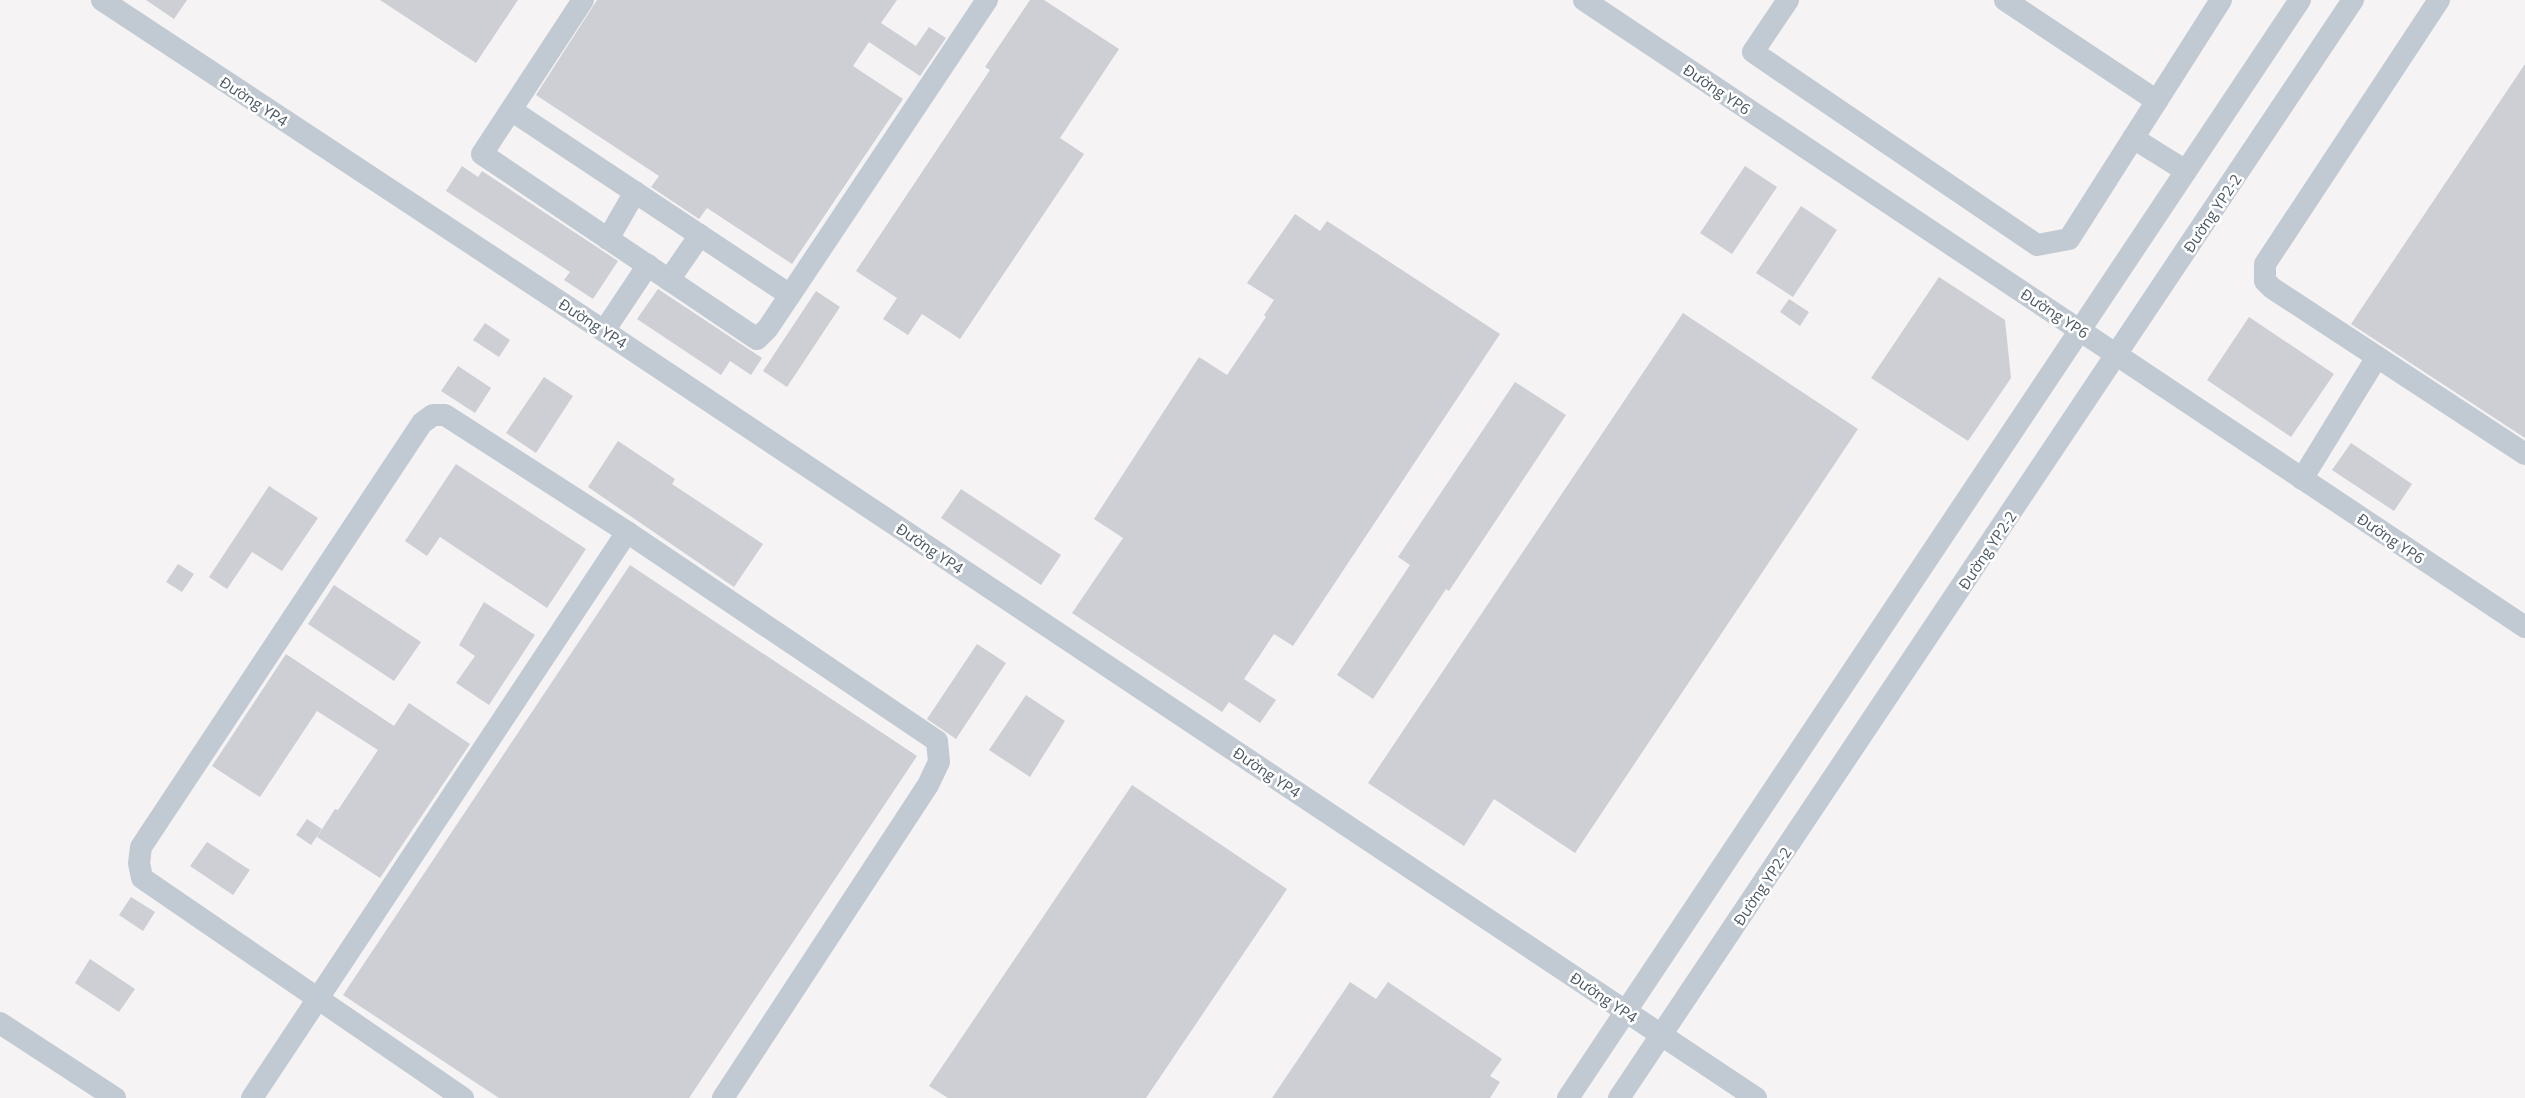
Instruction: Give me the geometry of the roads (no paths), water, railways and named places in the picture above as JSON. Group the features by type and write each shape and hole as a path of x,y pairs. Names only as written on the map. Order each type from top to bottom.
{"street":[{"name":"Đường YP4","path":"102,0 604,331 1756,1098"},
{"path":"583,0 482,154 757,339 768,328 987,0"},
{"name":"Đường YP6","path":"1584,0 2118,354 2525,627"},
{"path":"1788,0 1753,52 2036,245 2069,239 2221,0"},
{"path":"2005,0 2157,101"},
{"path":"1568,1098 2300,0"},
{"name":"Đường YP2-2","path":"1619,1098 2353,0"},
{"path":"2439,0 2265,264 2265,281 2272,288 2525,454"},
{"path":"511,110 790,295"},
{"path":"2133,138 2186,171"},
{"path":"608,239 635,192"},
{"path":"670,280 700,235"},
{"path":"604,331 648,265"},
{"path":"2302,479 2377,357"},
{"path":"463,1098 142,878 139,863 141,847 422,423 433,415 445,415 627,532 937,741 939,762 928,785 723,1098"},
{"path":"252,1098 627,532"},
{"path":"0,1023 115,1098"}]}
